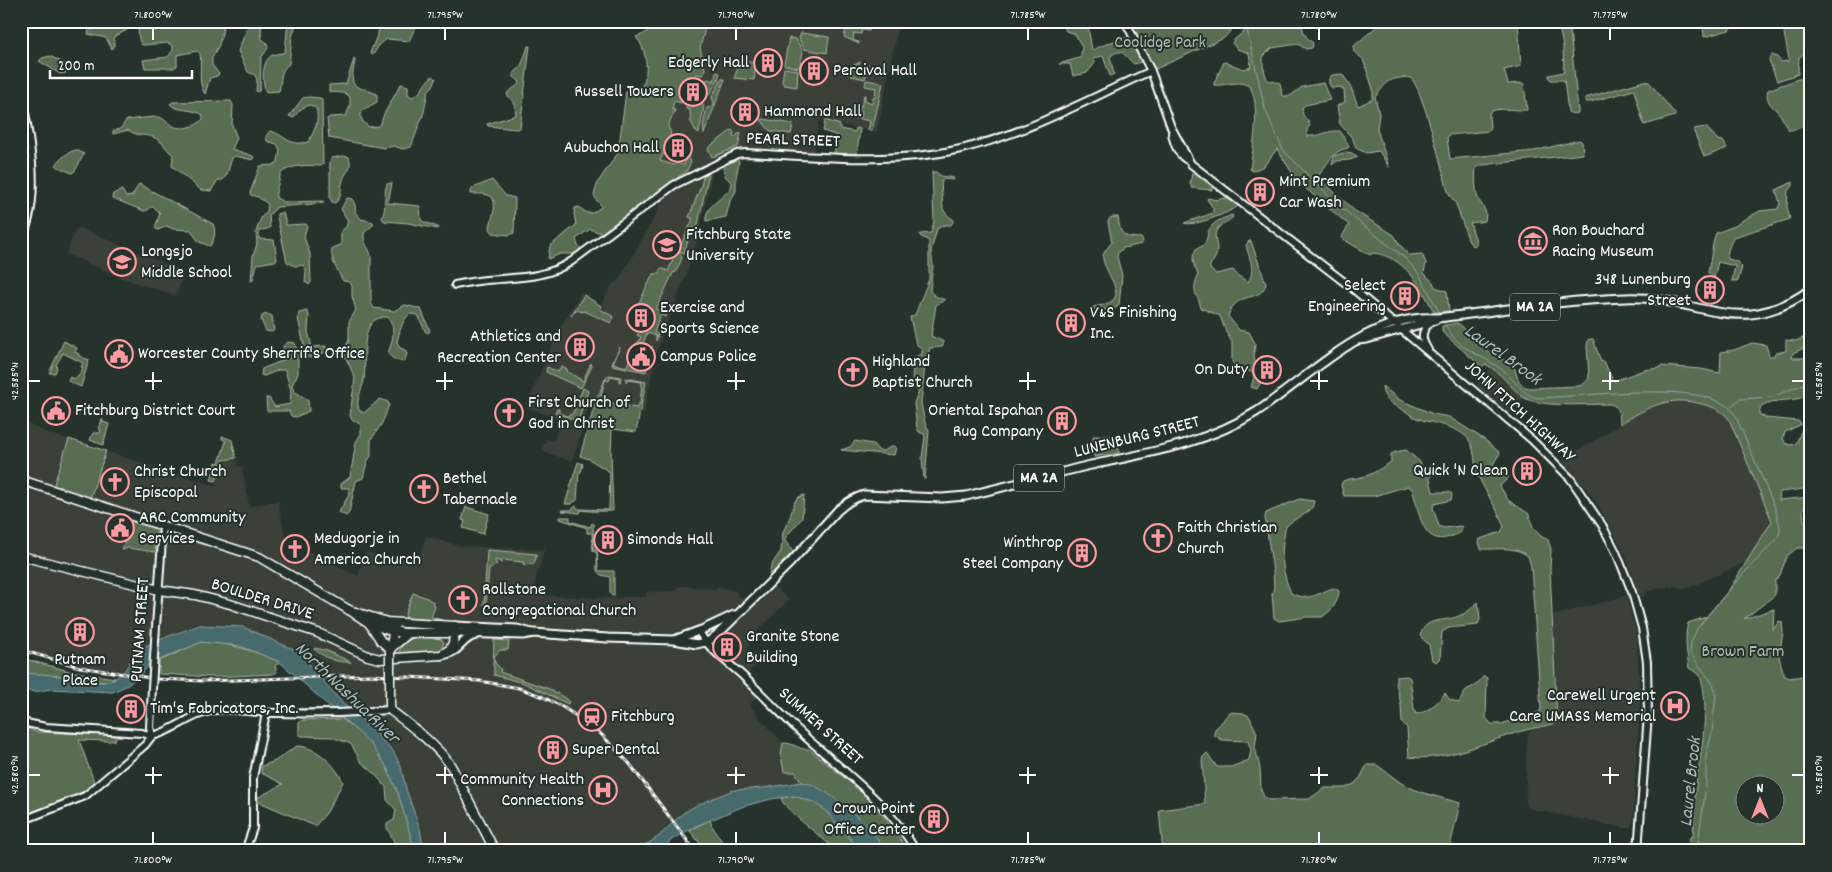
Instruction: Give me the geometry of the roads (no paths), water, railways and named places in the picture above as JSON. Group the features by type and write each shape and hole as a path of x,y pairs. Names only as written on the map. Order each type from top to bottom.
{"highway":[{"path":"21,480 259,557 368,623 393,631 409,633"},
{"name":"BOULDER DRIVE","path":"21,556 159,590 194,595 230,604 318,633 377,658 392,659 441,655"},
{"path":"349,610 387,622 396,622 390,652 390,710 445,758 469,798 495,851"},
{"name":"MA 2A","path":"396,622 455,629"},
{"path":"368,623 390,652"},
{"path":"441,655 452,646 455,629"},
{"name":"MA 2A","path":"409,633 436,633 455,629"},
{"path":"390,652 409,633"},
{"path":"436,633 443,634 448,641 446,650 441,655"}],"main road":[{"path":"1125,21 1151,71"},
{"name":"JOHN FITCH HIGHWAY","path":"1151,71 1178,152 1182,158 1189,161 1212,182 1335,274 1528,437 1570,478 1602,525 1632,592 1642,628 1648,678 1648,714 1638,851"},
{"name":"PEARL STREET","path":"455,285 485,280 537,276 559,269 674,185 737,154 745,152 833,158 914,156 961,148 995,138 1056,114 1151,71"},
{"path":"21,90 31,152 32,185 28,226 21,240"},
{"name":"LUNENBURG STREET","path":"1358,340 1368,340 1449,317 1625,298 1657,299 1737,315 1762,313 1788,303 1811,289"},
{"name":"LUNENBURG STREET","path":"705,643 719,633 737,613 790,563 844,504 857,498 864,496 944,498 966,496 1196,440 1225,429 1257,412 1331,357 1371,332 1394,324 1421,318 1435,320"},
{"path":"1431,355 1422,339 1424,330 1435,320"},
{"name":"PUTNAM STREET","path":"152,736 150,727 152,688 163,526"},
{"name":"LUNENBURG STREET","path":"698,632 737,613"},
{"name":"MA 2A","path":"455,629 517,629 532,633 705,643"},
{"name":"MA 2A","path":"455,629 486,634 523,635 532,633"},
{"name":"MA 2A","path":"674,640 698,632"},
{"name":"SUMMER STREET","path":"698,632 705,643 744,677 815,746 876,798 916,851"},
{"name":"BOULDER DRIVE","path":"441,655 450,654 457,650 469,637 486,634"},
{"path":"21,722 46,727 142,733 152,736 212,711 322,713 390,710"},
{"path":"245,851 253,828 254,778 266,713"},
{"path":"21,821 85,796 146,745 152,736"}],"water":[{"path":"200,625 243,627 295,650 303,657 343,704 366,723 393,751 401,767 407,792 420,829 424,851 415,851 398,793 386,766 370,743 280,662 240,646 201,642 148,665 128,685 113,692 50,689 35,692 21,689 21,673 54,675 91,682 104,682 115,679 123,672 141,648"},
{"path":"802,782 812,784 821,789 854,814 874,834 880,843 882,851 861,851 825,810 813,802 794,796 771,799 744,806 694,827 673,839 659,851 626,851 649,843 683,813 697,805 733,790"}],"waterway":[{"name":"Laurel Brook","path":"1245,21 1265,109 1283,150 1339,206 1406,259 1419,274 1441,315"},
{"name":"Laurel Brook","path":"1443,319 1448,330 1462,345 1504,371 1522,390 1536,398 1634,392 1687,394 1708,398 1725,405 1737,419 1775,508 1780,532 1777,539 1743,574 1704,620 1697,629 1691,643 1690,653 1713,684 1716,693 1712,733 1706,755 1706,786 1697,851"},
{"path":"1730,407 1740,399 1772,397 1811,381"}],"railway":[{"path":"21,650 80,667 157,679 204,681 370,675 480,681 519,688 561,706 596,729 629,763 695,851"}],"place":[{"name":"Edgerly Hall","path":"768,63"},
{"name":"Percival Hall","path":"814,71"},
{"name":"Russell Towers","path":"693,92"},
{"name":"Hammond Hall","path":"745,112"},
{"name":"Aubuchon Hall","path":"678,148"},
{"name":"Mint Premium Car Wash","path":"1260,192"},
{"name":"Ron Bouchard Racing Museum","path":"1533,241"},
{"name":"Fitchburg State University","path":"667,245"},
{"name":"Longsjo Middle School","path":"122,262"},
{"name":"348 Lunenburg Street","path":"1710,290"},
{"name":"Select Engineering","path":"1405,296"},
{"name":"Exercise and Sports Science","path":"641,318"},
{"name":"V&S Finishing Inc.","path":"1071,323"},
{"name":"Athletics and Recreation Center","path":"580,347"},
{"name":"Worcester County Sherrif's Office","path":"119,354"},
{"name":"Campus Police","path":"641,357"},
{"name":"On Duty","path":"1267,370"},
{"name":"Highland Baptist Church","path":"853,372"},
{"name":"Fitchburg District Court","path":"56,411"},
{"name":"First Church of God in Christ","path":"509,413"},
{"name":"Oriental Ispahan Rug Company","path":"1062,421"},
{"name":"Quick 'N Clean","path":"1527,471"},
{"name":"Christ Church Episcopal","path":"115,482"},
{"name":"Bethel Tabernacle","path":"424,489"},
{"name":"ARC Community Services","path":"120,528"},
{"name":"Faith Christian Church","path":"1158,538"},
{"name":"Simonds Hall","path":"608,540"},
{"name":"Medugorje in America Church","path":"295,549"},
{"name":"Winthrop Steel Company","path":"1082,553"},
{"name":"Rollstone Congregational Church","path":"463,600"},
{"name":"Putnam Place","path":"80,632"},
{"name":"Granite Stone Building","path":"727,647"},
{"name":"CareWell Urgent Care UMASS Memorial","path":"1675,706"},
{"name":"Tim's Fabricators, Inc.","path":"131,709"},
{"name":"Fitchburg","path":"592,717"},
{"name":"Super Dental","path":"553,750"},
{"name":"Community Health Connections","path":"603,790"},
{"name":"Crown Point Office Center","path":"934,819"}],"park label":[{"name":"Coolidge Park","path":"1160,43"},
{"name":"Brown Farm","path":"1743,652"}],"water label":[{"name":"North Nashua River","path":"346,694"}]}
